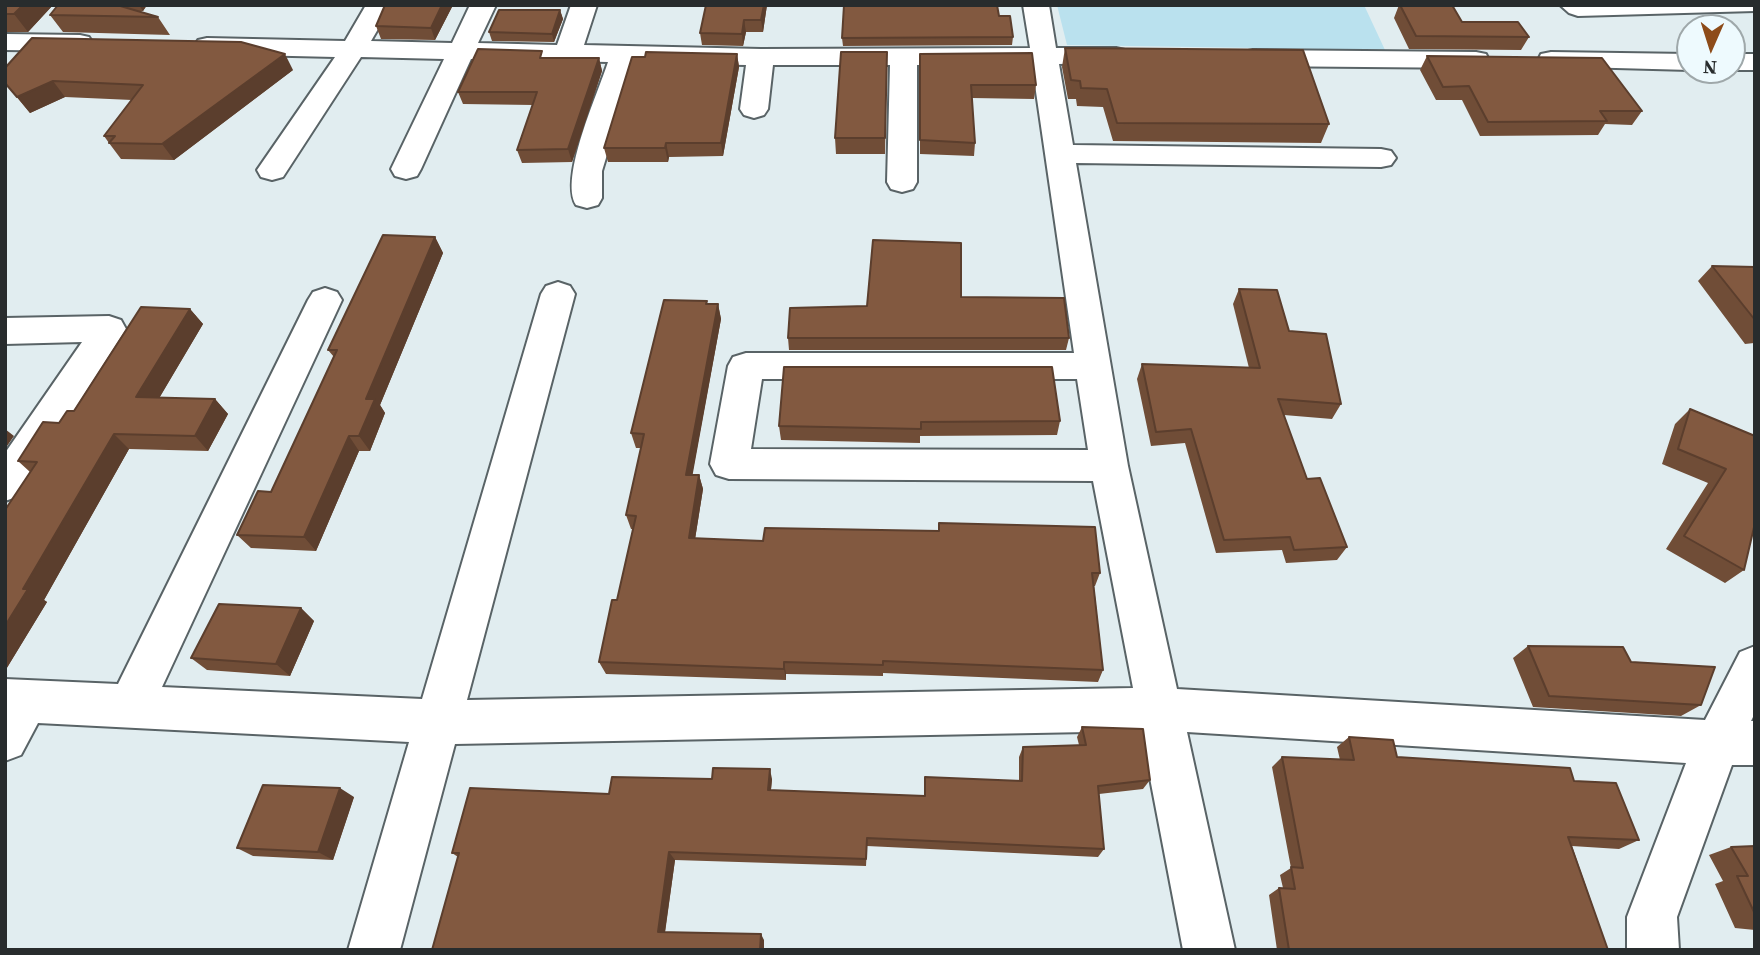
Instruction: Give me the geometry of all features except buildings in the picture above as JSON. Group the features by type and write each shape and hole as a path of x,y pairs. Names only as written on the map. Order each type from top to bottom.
{"street":[{"path":"272,170 353,49 379,5"},
{"path":"406,169 483,5"},
{"path":"568,53 584,5"},
{"path":"1036,5 1109,466 1209,950"},
{"path":"1573,5 1578,8 1750,5"},
{"path":"13,68 62,15"},
{"path":"5,42 106,44"},
{"path":"188,46 761,57 1142,57"},
{"path":"587,198 587,171 624,54"},
{"path":"902,182 904,56"},
{"path":"754,109 761,57"},
{"path":"1224,57 1498,60"},
{"path":"1525,60 1676,62"},
{"path":"1061,154 1381,158"},
{"path":"374,950 558,294"},
{"path":"130,707 325,300"},
{"path":"5,331 109,328 5,485"},
{"path":"1093,366 746,366 729,464 1109,466"},
{"path":"1653,950 1652,917 1736,743 1755,666"},
{"path":"12,713 130,707 439,722 1161,709 1736,743"}],"shaded area":[{"path":"1057,5 1364,5 1385,50 1067,45"}]}
